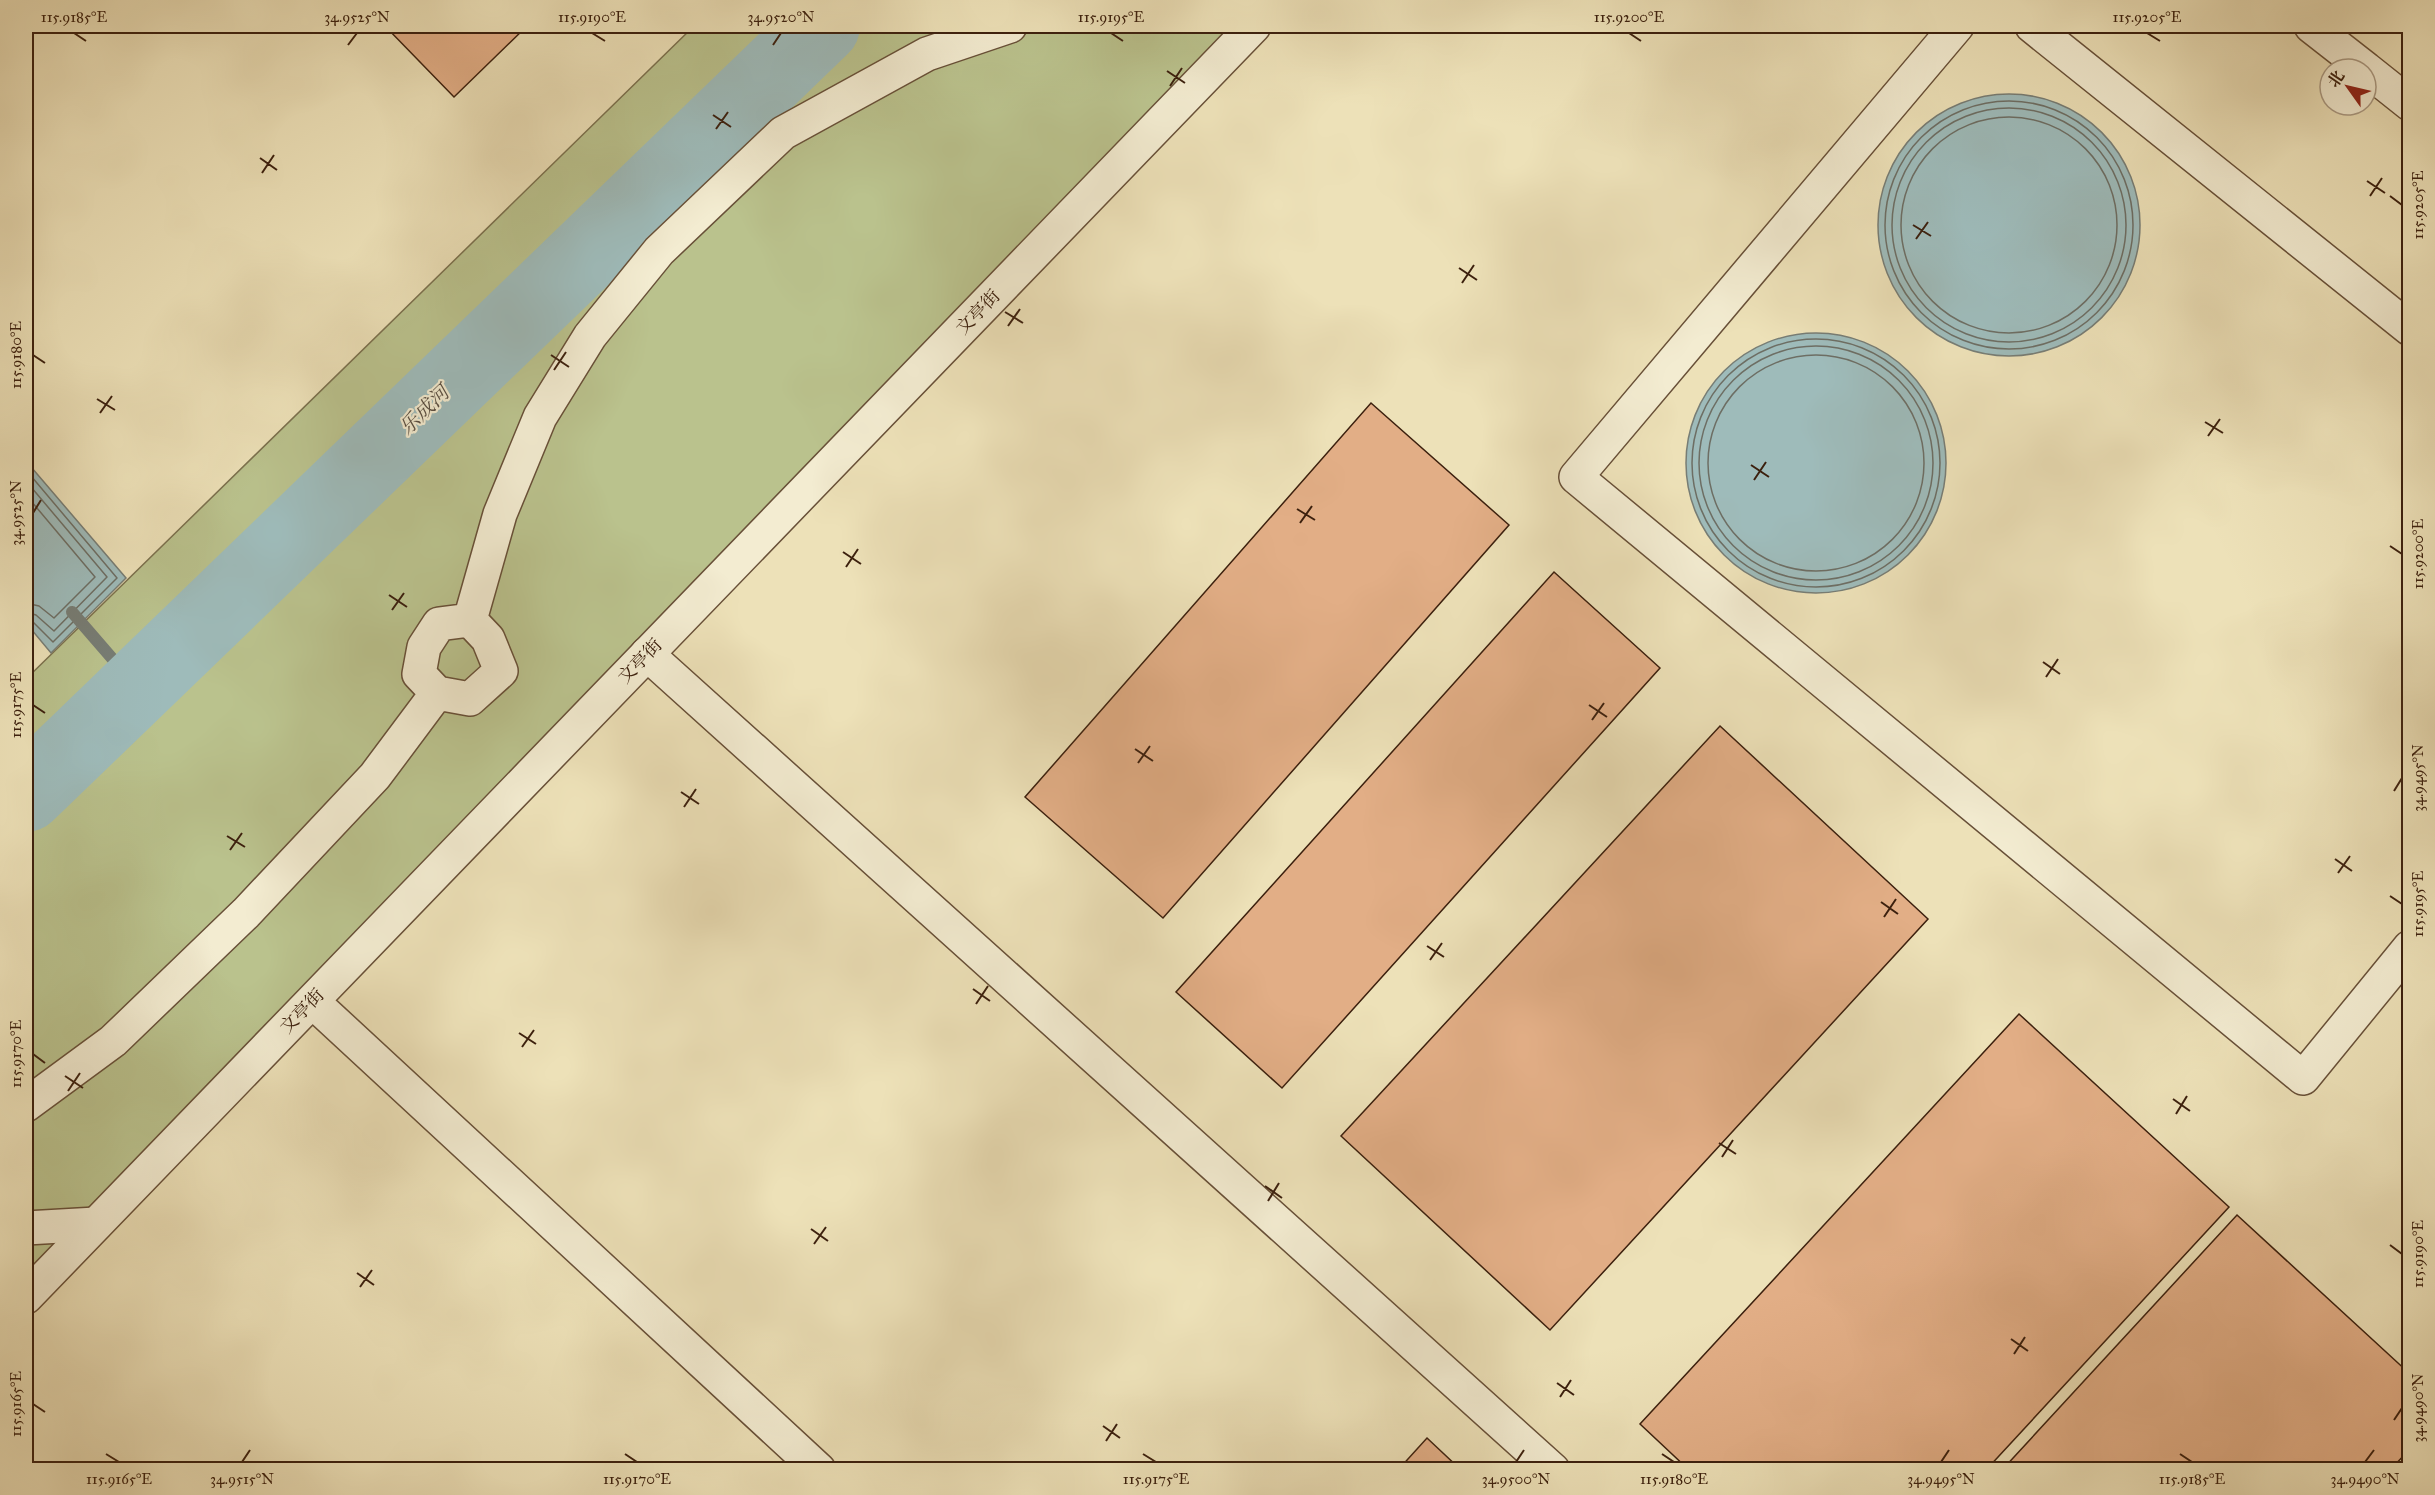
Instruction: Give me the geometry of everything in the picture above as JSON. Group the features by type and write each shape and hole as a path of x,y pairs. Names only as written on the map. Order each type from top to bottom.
{"street":[{"path":"470,620 500,514 540,417 590,336 659,251 783,133 927,54 1010,26"},
{"name":"文亭街","path":"26,1297 1254,26"},
{"path":"1957,26 1576,477 2303,1078 2409,947"},
{"path":"2032,26 2409,329"},
{"path":"2311,26 2351,57"},
{"path":"2378,79 2409,104"},
{"path":"470,620 488,639 501,671 470,699 437,693 419,674 424,647 439,624 470,620"},
{"path":"647,654 1553,1470"},
{"path":"26,1105 112,1041 246,913 375,776 437,693"},
{"path":"312,1001 819,1470"},
{"path":"26,1228 96,1224"}],"green space":[{"path":"694,26 1254,26 26,1297 26,679"}],"water":[{"path":"2009,94 2034,97 2059,104 2082,116 2110,142 2130,175 2137,200 2140,225 2137,250 2130,275 2118,298 2092,326 2059,346 2034,353 2009,356 1984,353 1959,346 1936,334 1908,308 1888,275 1881,250 1878,225 1881,200 1888,175 1900,152 1926,124 1959,104 1984,97"},
{"path":"1803,333 1829,333 1854,338 1878,348 1899,362 1917,380 1937,413 1944,438 1946,463 1944,488 1937,513 1917,546 1899,564 1878,578 1854,588 1829,593 1803,593 1778,588 1754,578 1733,564 1715,546 1701,525 1691,501 1686,476 1686,450 1691,425 1701,401 1715,380 1733,362 1754,348 1778,338"},
{"path":"26,461 126,578 51,653 26,623"}],"building":[{"path":"385,26 527,26 454,97"},
{"path":"1371,403 1509,525 1163,918 1025,797"},
{"path":"1554,572 1660,668 1282,1088 1176,992"},
{"path":"1720,726 1928,919 1550,1330 1341,1136"},
{"path":"2019,1014 2229,1207 1986,1470 1689,1470 1640,1424"},
{"path":"2237,1215 2410,1374 2410,1449 2390,1470 2002,1470"},
{"path":"1427,1438 1461,1470 1398,1470"}],"waterway":[{"name":"乐成河","path":"26,794 822,26"},
{"path":"72,612 136,686"}]}
